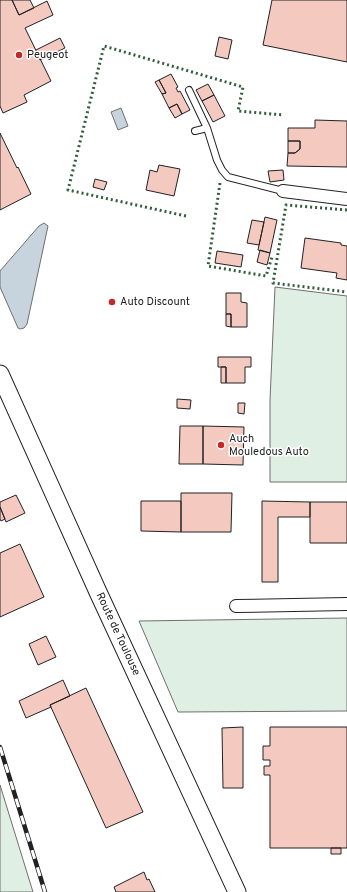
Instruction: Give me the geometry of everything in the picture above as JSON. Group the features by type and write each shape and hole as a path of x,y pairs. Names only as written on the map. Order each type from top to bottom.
{"main road":[{"name":"Route de Toulouse","path":"0,374 98,592 237,892"}],"street":[{"path":"283,191 347,199"},
{"path":"236,606 347,604"}],"lane":[{"path":"189,90 207,128 217,160 222,170 228,177 283,191"},
{"path":"195,131 207,128"}],"green space":[{"path":"275,287 347,296 347,482 270,482 270,400"},
{"path":"347,618 347,711 178,712 139,621"},
{"path":"0,785 33,892 0,892"}],"shaded area":[{"path":"121,108 128,126 118,130 111,112"},
{"path":"44,223 48,226 27,324 24,328 20,329 18,328 0,287 0,271 39,226"}],"building":[{"name":"Peugeot","path":"0,0 12,0 19,15 47,1 53,15 25,28 51,81 24,95 27,102 3,113 0,106"},
{"path":"12,0 30,0 34,8 19,15"},
{"path":"272,0 347,0 347,62 263,45"},
{"path":"219,37 232,40 228,59 215,56"},
{"path":"60,38 65,48 40,60 36,50"},
{"path":"171,74 178,87 176,88 178,92 180,91 190,110 182,114 177,104 169,108 162,94 166,93 159,80"},
{"path":"159,80 166,93 162,94 155,82"},
{"path":"208,84 214,95 202,101 196,90"},
{"path":"214,95 225,116 213,122 202,101"},
{"path":"177,104 182,114 175,118 169,108"},
{"path":"315,120 347,121 347,167 287,166 288,153 295,153 300,149 300,141 288,141 288,128 315,128"},
{"path":"0,133 31,194 0,210"},
{"path":"288,141 300,141 300,149 295,153 288,153"},
{"path":"159,165 180,169 174,196 146,190 150,170 157,172"},
{"path":"283,170 284,180 270,182 268,171"},
{"path":"95,179 107,182 104,190 93,187"},
{"path":"265,217 277,220 270,253 258,250"},
{"path":"252,220 264,222 259,245 247,243"},
{"path":"305,238 341,243 341,245 347,246 347,280 336,278 337,273 301,268"},
{"path":"260,250 270,253 267,265 257,262"},
{"path":"217,251 243,255 241,267 215,263"},
{"path":"226,293 241,293 241,302 247,303 247,327 231,327 231,314 226,314"},
{"path":"226,314 231,314 231,327 226,326"},
{"path":"218,357 251,357 251,367 245,367 245,383 226,383 226,367 218,367"},
{"path":"221,367 226,367 226,383 221,383"},
{"path":"177,399 191,400 190,409 177,408"},
{"path":"238,403 245,403 244,414 238,413"},
{"path":"180,426 203,426 203,464 179,464"},
{"path":"203,426 244,427 243,465 203,464"},
{"path":"181,493 232,493 231,532 181,532"},
{"path":"16,495 25,513 6,522 0,507 0,502"},
{"path":"141,501 181,501 181,532 141,531"},
{"path":"262,501 310,502 310,517 278,517 278,582 262,582"},
{"path":"310,502 347,502 347,543 310,543"},
{"path":"0,507 5,519 1,521 0,519"},
{"path":"20,544 44,597 0,617 0,553"},
{"path":"46,636 56,657 38,665 29,644"},
{"path":"63,680 70,696 50,705 51,707 26,718 19,701"},
{"path":"86,688 143,812 106,828 50,705"},
{"path":"243,727 243,788 223,788 222,728"},
{"path":"270,727 347,727 347,848 270,848 270,775 264,775 264,766 270,766 270,760 263,760 263,746 270,746"},
{"path":"331,848 341,848 341,854 331,854"},
{"path":"144,872 147,880 149,879 155,892 116,892 114,887"}],"railway":[{"path":"0,747 45,892"}],"hedge":[{"path":"186,216 68,190 104,46 243,87 238,111 284,115"},
{"path":"220,183 208,266 266,276 272,257"},
{"path":"347,210 286,205 273,283 347,292"}],"place":[{"name":"Peugeot","path":"19,55"},
{"name":"Auto Discount","path":"112,302"},
{"name":"Auch Mouledous Auto","path":"221,445"}]}
